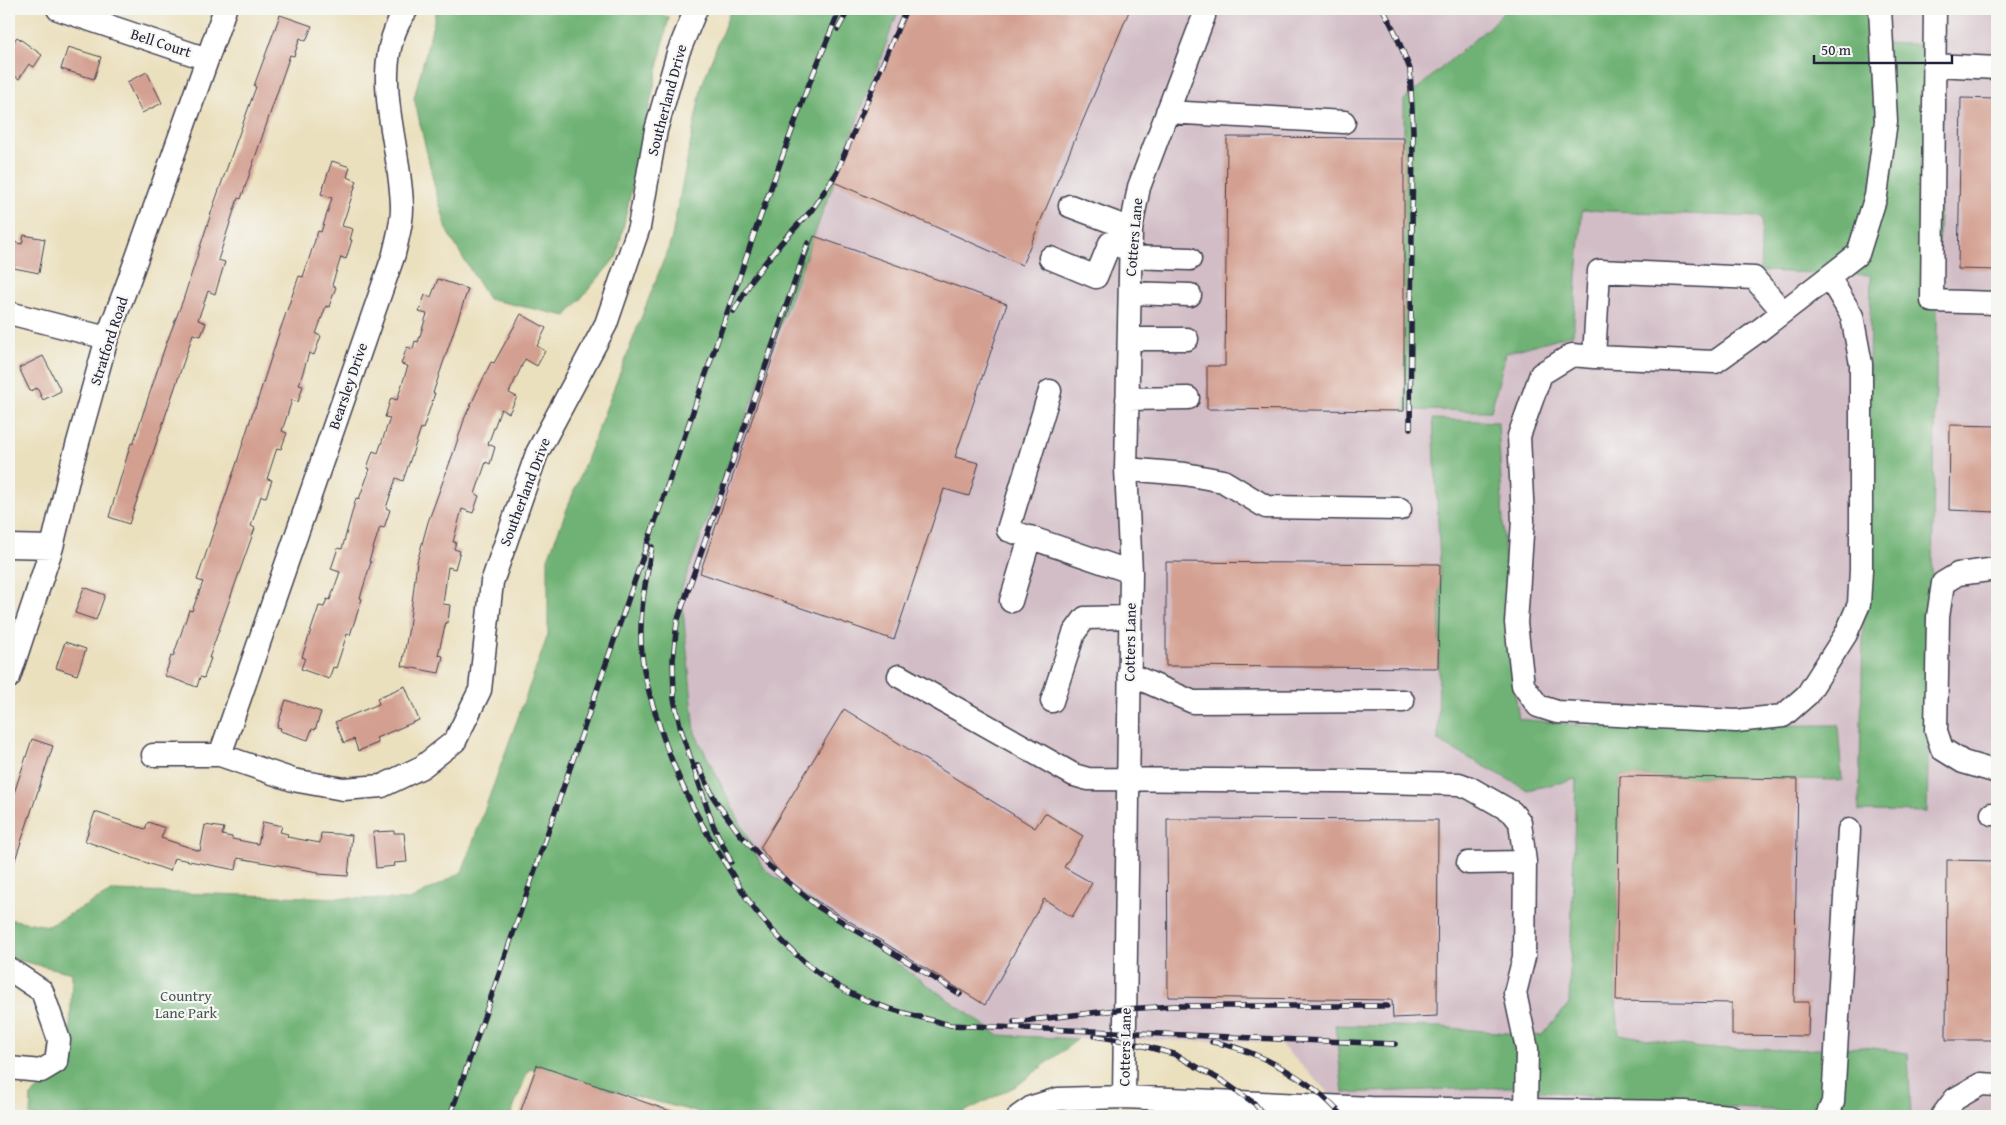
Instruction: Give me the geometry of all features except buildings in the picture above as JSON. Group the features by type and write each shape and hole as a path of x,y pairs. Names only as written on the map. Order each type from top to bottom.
{"street":[{"name":"Bell Court","path":"58,9 207,59"},
{"name":"Stratford Road","path":"9,677 52,547 70,471 106,338 129,280 225,9"},
{"name":"Bearsley Drive","path":"220,755 394,254 402,210 397,156 389,108 387,65 396,23 407,9"},
{"name":"Southerland Drive","path":"153,755 220,755 293,780 343,789 382,786 422,767 455,740 480,690 492,582 537,453 606,324 640,226 656,130 678,54 696,9"},
{"name":"Cotters Lane","path":"1124,1097 1130,617 1126,469 1131,245 1139,187 1204,16 1201,9"},
{"path":"1829,277 1852,316 1862,364 1861,570 1858,604 1846,634 1807,695 1783,716 1736,721 1557,712 1538,706 1523,685 1516,623 1523,520 1518,436 1541,374 1572,355 1715,362 1858,254 1876,196 1886,121 1880,9"},
{"path":"1934,9 1932,301 1997,303"},
{"path":"1934,65 1997,68"},
{"path":"1166,112 1344,122"},
{"path":"1070,206 1131,245"},
{"path":"1050,258 1096,277 1110,243 1131,245 1190,259"},
{"path":"1594,357 1599,271 1754,278 1783,312"},
{"path":"1130,293 1190,295"},
{"path":"9,313 106,338"},
{"path":"1129,339 1187,339"},
{"path":"1050,391 1008,530 1130,572"},
{"path":"1127,399 1188,398"},
{"path":"1126,469 1185,474 1223,481 1266,507 1400,509"},
{"path":"1011,601 1030,538"},
{"path":"9,546 52,547"},
{"path":"1997,569 1958,574 1943,583 1938,617 1936,731 1942,748 1963,762 1997,772"},
{"path":"1052,701 1074,633 1085,618 1130,617"},
{"path":"1129,674 1193,702 1403,701"},
{"path":"900,676 1074,775 1088,779 1342,780 1459,784 1470,788 1512,812 1520,822 1525,862 1524,957 1515,993 1527,1050 1526,1110"},
{"path":"1827,1116 1833,1102 1849,830"},
{"path":"1468,863 1525,862"},
{"path":"9,969 42,991 58,1040 56,1062 41,1072 9,1068"},
{"path":"1942,1116 1955,1099 1981,1084 1997,1086"},
{"name":"Cotters Lane","path":"1019,1116 1032,1107 1058,1099 1124,1097 1371,1112 1526,1110 1730,1116"}],"shaded area":[{"path":"899,9 1507,9 1488,28 1506,353 1573,334 1582,210 1762,217 1760,271 1871,274 1859,811 1927,812 1943,45 1875,43 1876,9 1997,9 1997,1116 1352,1116 1278,1042 999,1036 763,868 695,733 681,590"}],"green space":[{"path":"437,9 645,9 669,17 617,256 566,316 488,299 448,233 436,192 414,98"},
{"name":"Country Lane Park","path":"731,9 899,9 681,590 695,733 763,868 998,1035 1078,1039 1018,1085 956,1116 712,1116 529,1069 510,1116 30,1116 31,1096 69,1062 72,973 9,958 9,919 48,926 113,891 410,900 462,872 548,635 548,558 671,241 702,85"},
{"path":"1507,9 1876,9 1876,43 1943,45 1927,812 1859,811 1871,275 1760,271 1762,217 1582,210 1573,334 1506,353 1491,411 1404,410 1404,100 1488,28"},
{"path":"1433,419 1498,422 1510,662 1519,719 1588,726 1838,725 1842,780 1620,776 1616,1001 1619,1034 1701,1048 1795,1050 1865,1047 1908,1053 1911,1116 1844,1116 1841,1114 1646,1103 1509,1087 1343,1093 1335,1025 1439,1027 1541,1036 1569,1004 1576,779 1528,790 1438,741 1440,564"}],"railway":[{"path":"450,1116 756,229 807,89 840,9"},
{"path":"838,29 849,9"},
{"path":"734,311 753,278 781,243 811,211 836,174 906,9"},
{"path":"1383,9 1395,32 1410,69 1413,131 1410,428"},
{"path":"731,862 713,825 681,730 674,699 673,660 677,622 808,243"},
{"path":"652,547 642,614 642,655 650,695 671,759 698,817 751,905 789,948 837,986 862,999 899,1012 950,1025 1395,1044"},
{"path":"698,765 715,800 739,833 768,865 818,907 960,994"},
{"path":"1014,1022 1125,1009 1174,1006 1387,1006"},
{"path":"1095,1036 1125,1041 1174,1054 1224,1082 1254,1103 1265,1116"},
{"path":"1212,1042 1224,1044 1261,1057 1296,1076 1316,1090 1343,1116"}]}
